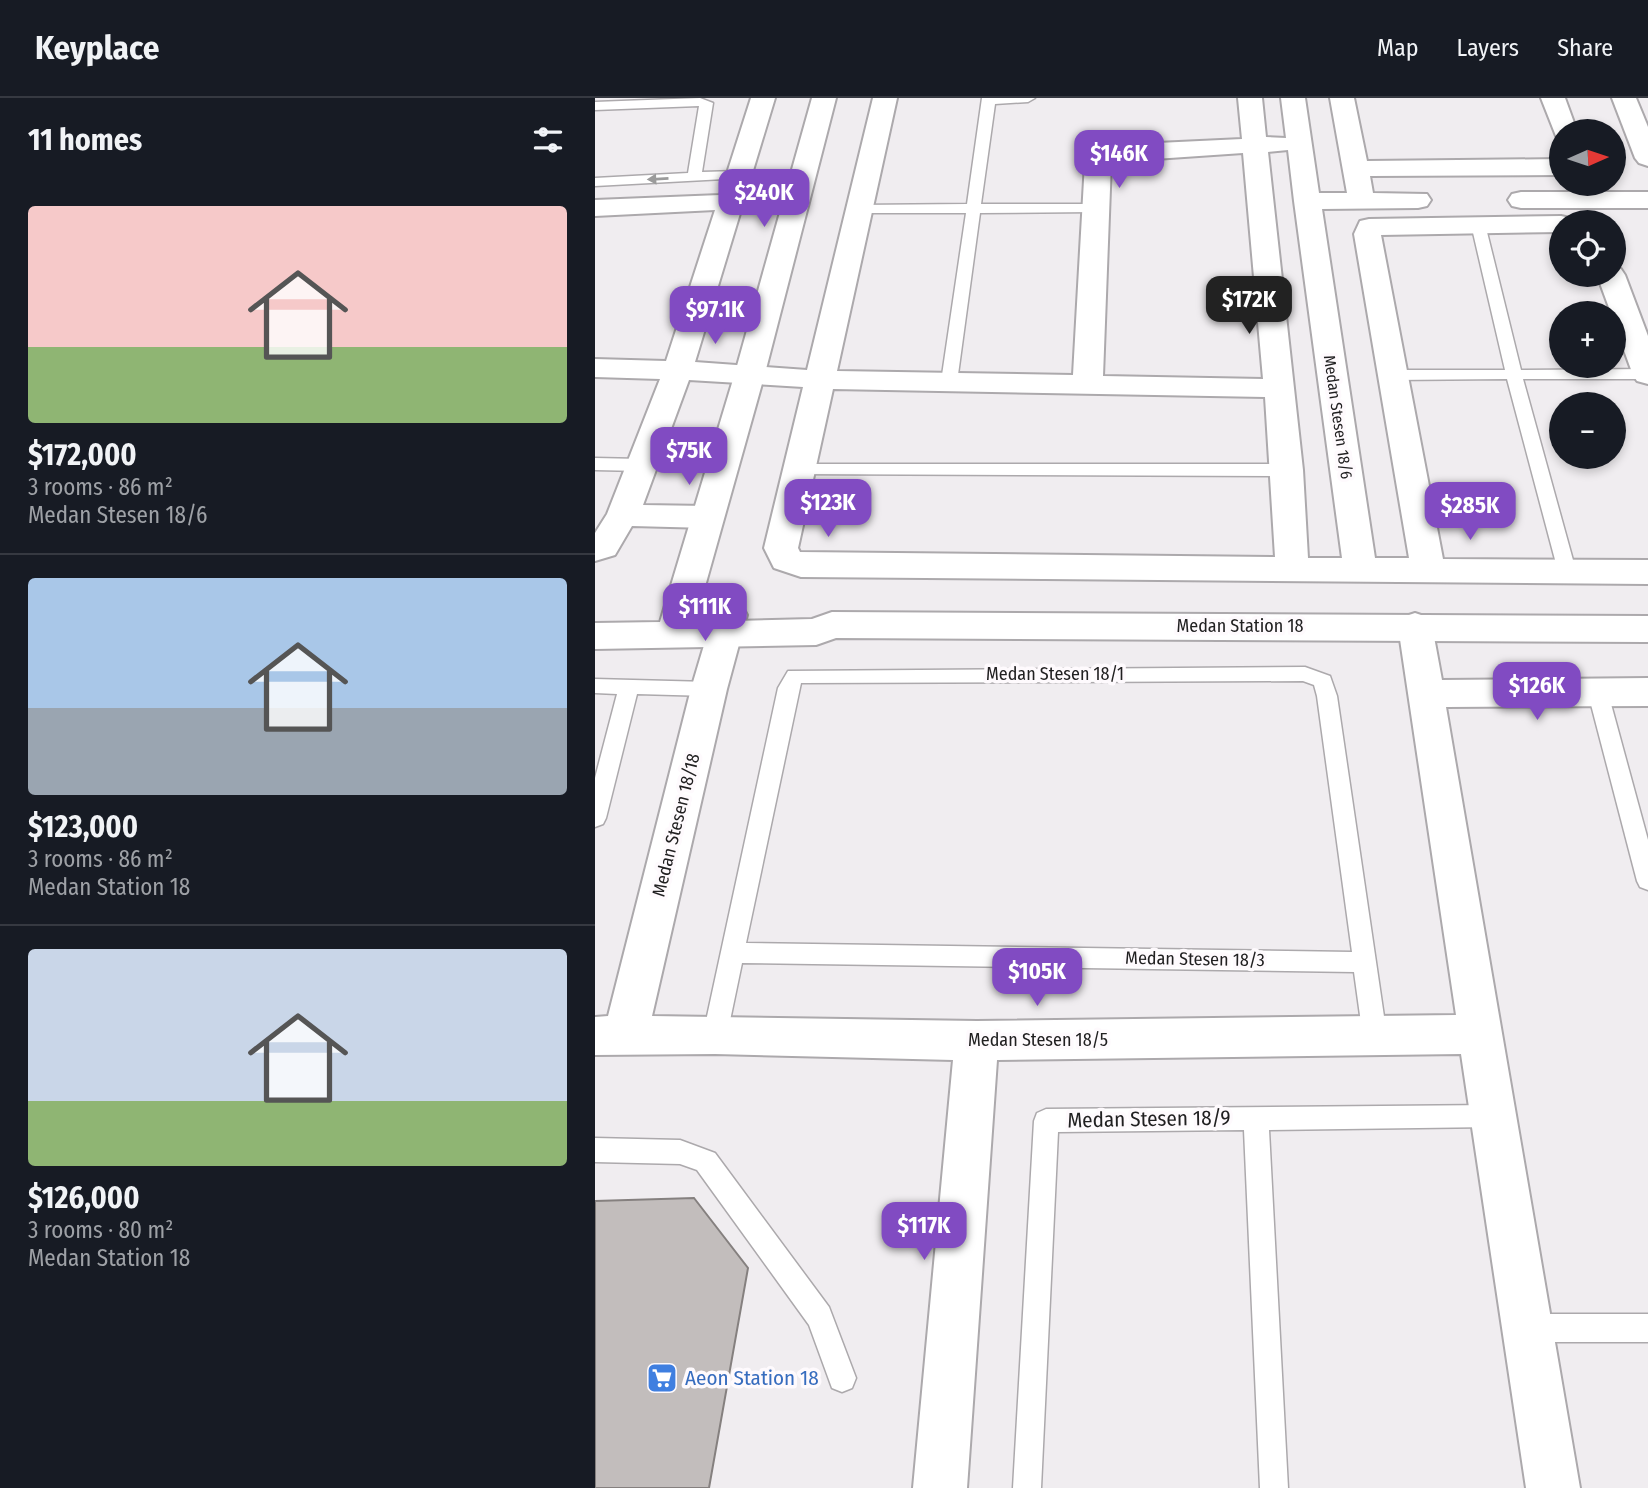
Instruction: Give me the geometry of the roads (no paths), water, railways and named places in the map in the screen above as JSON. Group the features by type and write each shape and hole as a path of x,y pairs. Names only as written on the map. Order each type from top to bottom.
{"street":[{"path":"595,550 603,547 623,515 678,371 763,98"},
{"path":"677,625 750,373 824,98"},
{"path":"885,98 781,548 782,555 792,564 1292,571 1428,569 1648,572"},
{"path":"1250,98 1287,470 1292,571"},
{"name":"Medan Stesen 18/6","path":"1293,98 1360,569"},
{"path":"1342,98 1362,200"},
{"path":"1553,98 1561,119"},
{"path":"1624,98 1648,158"},
{"path":"1088,383 1094,208 1098,162 1103,155 1298,142"},
{"path":"1356,169 1549,167"},
{"path":"1307,201 1445,200"},
{"path":"1594,210 1648,201"},
{"path":"595,208 730,202"},
{"path":"1428,569 1367,234 1369,227 1484,206 1567,210"},
{"path":"1484,206 1549,221"},
{"path":"1615,287 1648,375"},
{"path":"595,368 750,373 820,380 1279,388"},
{"path":"623,515 708,517"},
{"name":"Medan Station 18","path":"595,617 677,625"},
{"name":"Medan Station 18","path":"595,636 677,625 728,624 815,632 831,625 1648,629"},
{"name":"Medan Stesen 18/18","path":"610,1036 728,624"},
{"path":"1415,626 1553,1488"},
{"path":"1426,694 1648,692"},
{"name":"Medan Stesen 18/5","path":"610,1036 715,1035 977,1041 1480,1034"},
{"path":"940,1488 977,1041"}],"lane":[{"path":"949,382 989,99 1028,98"},
{"path":"595,106 706,103 694,177"},
{"path":"595,182 739,175"},
{"path":"1484,206 1514,374 1567,571"},
{"path":"859,209 1094,208"},
{"path":"1392,375 1648,375"},
{"path":"595,464 641,465"},
{"path":"799,470 1287,470"},
{"name":"Medan Stesen 18/1","path":"715,1035 788,688 795,677 1305,674 1322,681 1327,696 1375,1037"},
{"path":"595,686 709,689"},
{"path":"595,815 629,686"},
{"path":"1598,693 1648,881"},
{"name":"Medan Stesen 18/3","path":"732,953 1364,961"},
{"path":"1256,1116 1274,1488"},
{"name":"Medan Stesen 18/9","path":"1027,1488 1046,1121 1256,1116 1493,1116"},
{"path":"595,1150 680,1152 706,1161 819,1317 842,1378"},
{"path":"1528,1328 1648,1328"}],"place":[{"name":"Aeon Station 18","path":"662,1378"}]}
